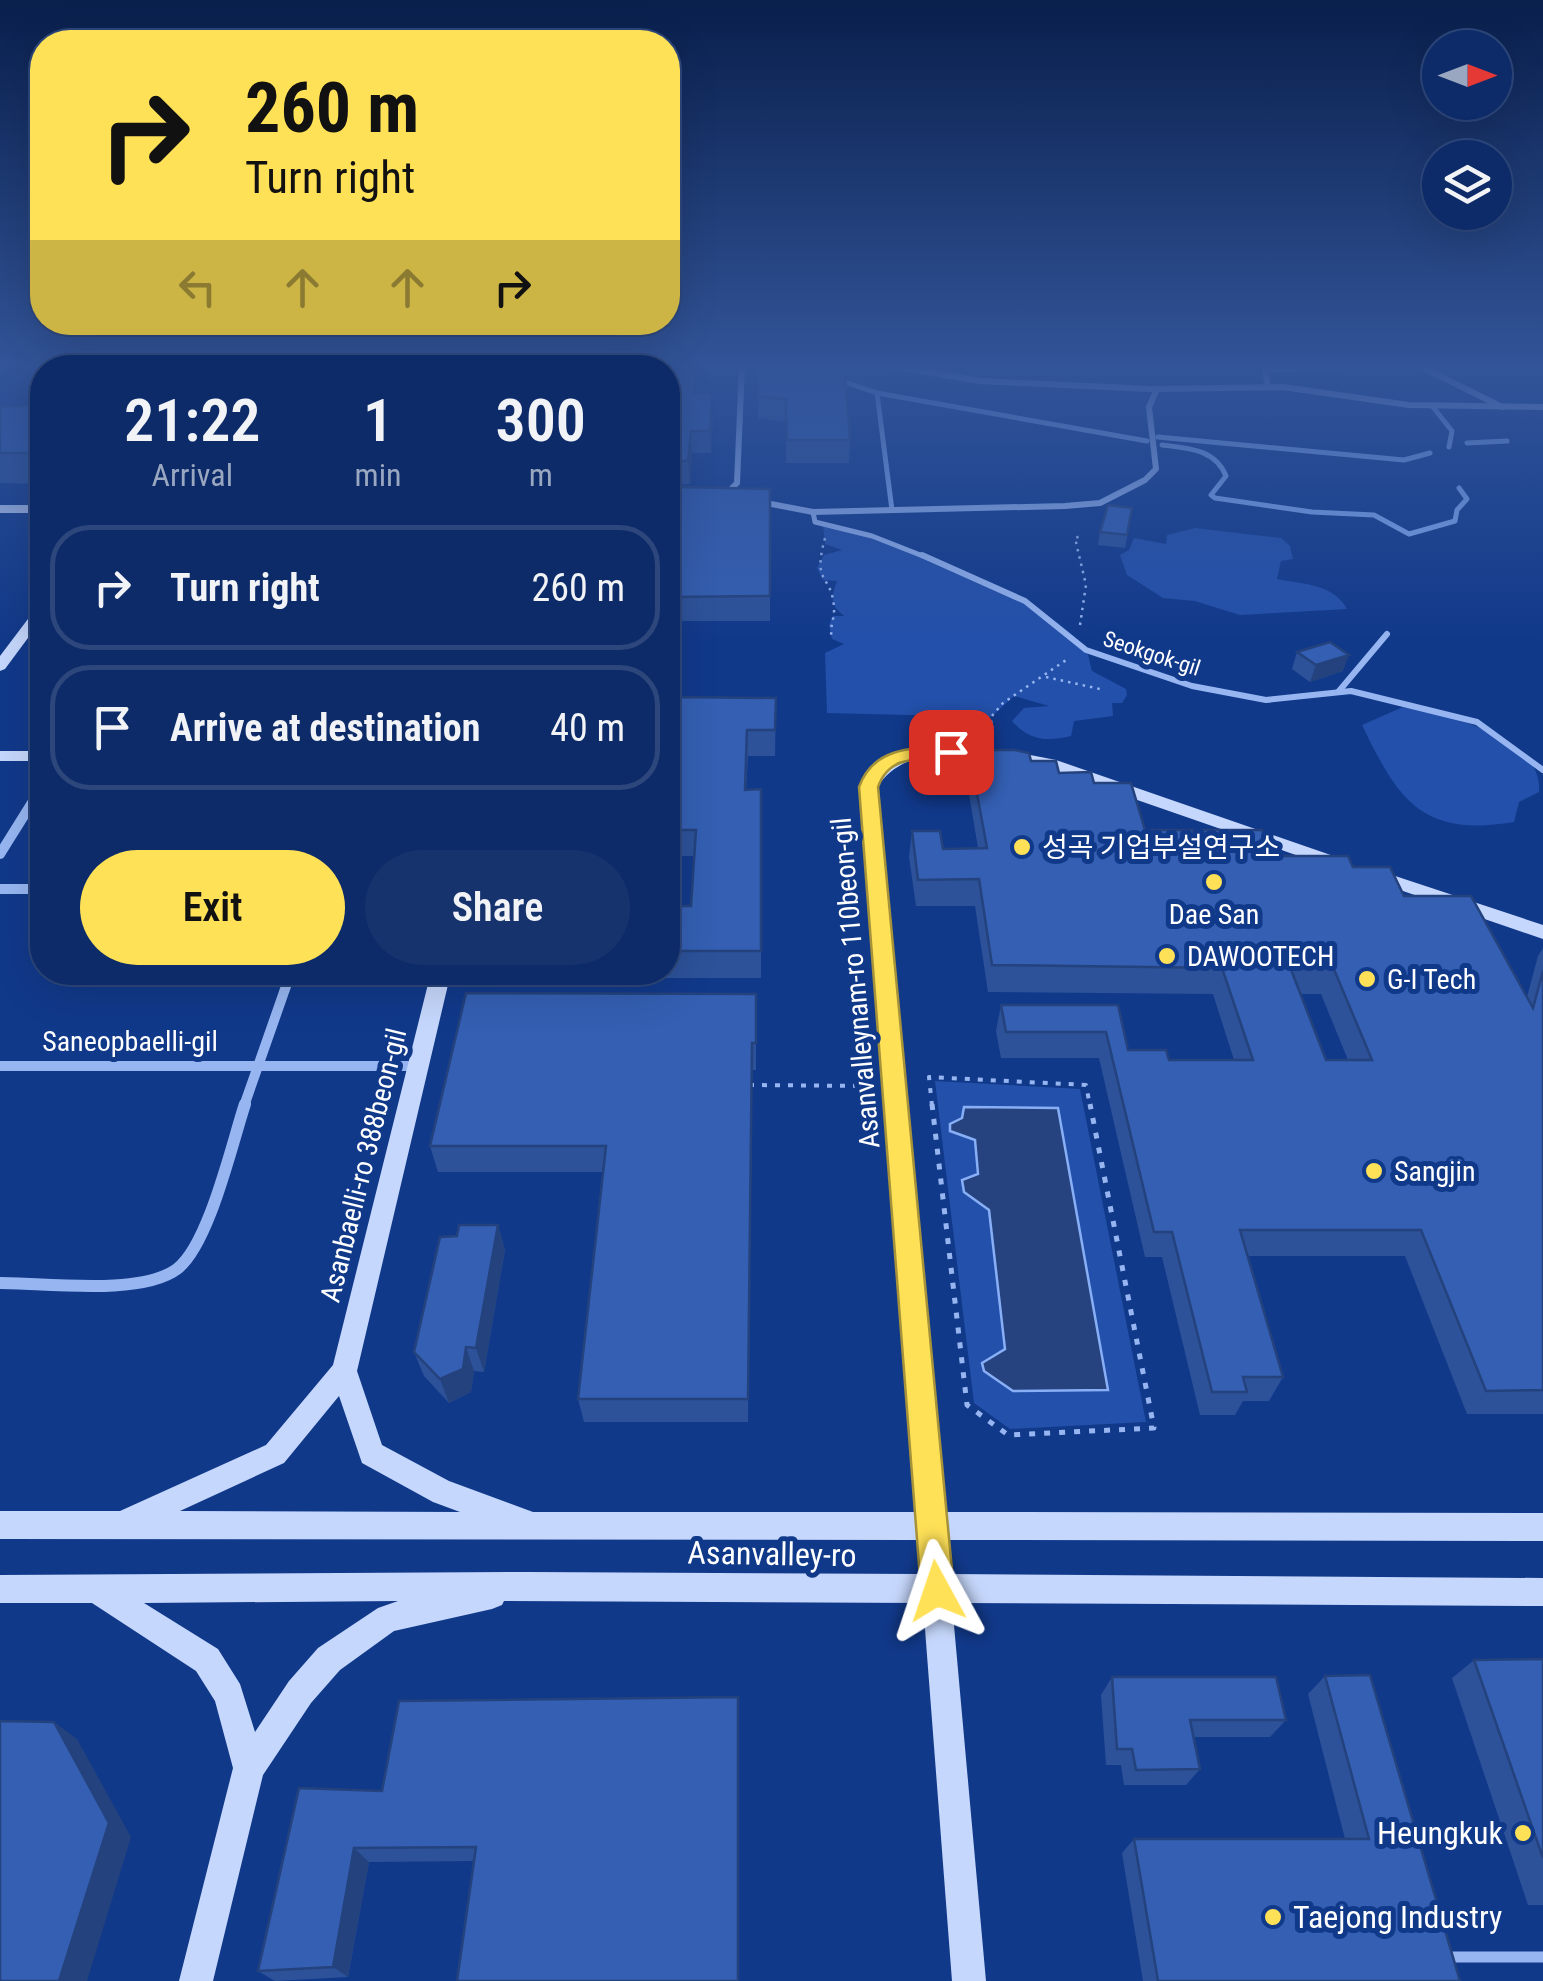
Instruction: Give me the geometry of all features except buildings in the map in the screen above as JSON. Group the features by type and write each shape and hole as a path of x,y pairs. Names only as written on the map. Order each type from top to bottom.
{"street":[{"path":"731,492 737,483 738,457"},
{"path":"715,494 731,492 813,512 943,512 1100,502 1145,480 1156,470 1154,457"},
{"path":"0,509 30,509"},
{"path":"0,666 30,626"},
{"name":"Asanvalleynam-ro 110beon-gil","path":"969,1981 869,787 880,766 906,754 992,754 1050,764 1543,932"},
{"path":"0,756 30,756"},
{"path":"0,854 30,806"},
{"path":"0,889 30,889"},
{"path":"0,1283 138,1284 177,1270 197,1242 287,985"},
{"name":"Asanbaelli-ro 388beon-gil","path":"344,1371 438,985"},
{"name":"Saneopbaelli-gil","path":"0,1066 419,1066"},
{"path":"344,1371 371,1454 442,1492 538,1525"},
{"path":"119,1525 275,1454 344,1371"},
{"name":"Asanvalley-ro","path":"0,1525 1543,1528"},
{"path":"196,1981 249,1768 300,1692 329,1659 388,1618 529,1586"},
{"name":"Asanvalley-ro","path":"0,1589 529,1586 1543,1592"},
{"path":"97,1589 207,1660 229,1695 249,1768"}],"lane":[{"path":"813,512 815,522 823,524"},
{"name":"Seokgok-gil","path":"823,524 872,536 994,585 1025,601 1086,650 1236,696 1290,700 1338,691 1477,722 1543,770"},
{"path":"1338,691 1388,634"},
{"path":"1453,1958 1543,1957"}],"path":[{"path":"823,524 826,544 817,568 834,608 828,625 832,639"},
{"path":"992,754 991,717 1002,703 1086,650 1080,624 1086,585 1074,538 1081,536"},
{"path":"1046,677 1100,689"},
{"path":"929,1077 1086,1085 1154,1428 1008,1435 968,1405 929,1077"},
{"path":"734,1085 869,1086"}],"shaded area":[{"path":"823,524 964,573 1037,610 1066,629 1085,649 1092,671 1126,689 1127,695 1122,703 1112,703 1113,716 1074,721 1071,736 1054,739 1032,736 1012,721 1024,708 1049,706 1014,696 991,717 827,713 825,653 844,644 832,639 829,625 833,616 844,616 833,600 837,581 823,580 817,568 824,555 842,550 825,544"},
{"path":"1195,528 1281,538 1290,546 1293,559 1281,561 1277,579 1326,590 1347,609 1240,615 1195,601 1163,598 1127,575 1120,555 1129,550 1134,538 1166,544 1167,535"},
{"path":"1403,707 1466,723 1509,742 1536,772 1539,792 1519,802 1514,822 1457,824 1418,808 1389,775 1362,725"},
{"path":"935,1081 1080,1089 1146,1422 1010,1429 974,1403","holes":["1058,1108 1013,1391 982,1362 1005,1350 989,1210 975,1140 950,1124 962,1118"]},
{"path":"964,1107 1058,1108 1108,1390 1013,1391 984,1371 982,1363 1005,1349 989,1210 964,1192 962,1180 978,1174 975,1140 950,1131 950,1124 962,1118"}],"waterway":[{"path":"885,457 892,510"},
{"path":"1211,457 1226,476 1211,495 1215,498 1312,512 1374,515 1409,534 1455,521 1457,510 1467,499 1459,488"},
{"path":"1377,457 1413,457"}],"place":[{"name":"성곡 기업부설연구소","path":"1022,847"},
{"name":"Dae San","path":"1214,882"},
{"name":"DAWOOTECH","path":"1167,956"},
{"name":"G-I Tech","path":"1367,979"},
{"name":"Sangjin","path":"1374,1171"},
{"name":"Heungkuk","path":"1523,1833"},
{"name":"Taejong Industry","path":"1273,1917"}],"route":[{"path":"937,1591 869,787 874,773 890,759 906,754 951,752"}]}
